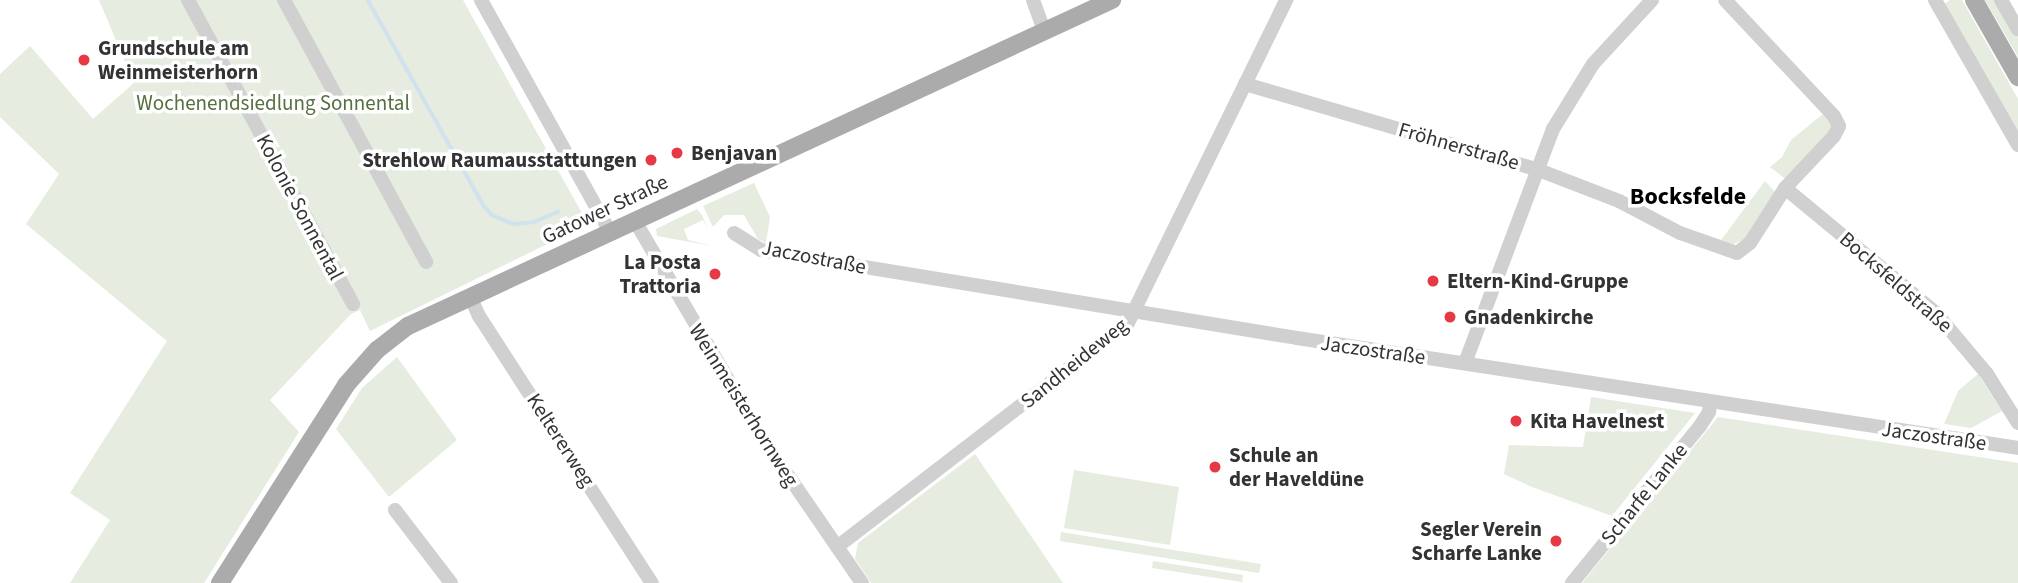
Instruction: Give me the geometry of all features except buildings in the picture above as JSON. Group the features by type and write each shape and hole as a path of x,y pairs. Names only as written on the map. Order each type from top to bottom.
{"main road":[{"name":"Gatower Straße","path":"220,583 323,420 363,365 408,326 1112,0"},
{"path":"1974,0 2018,77"}],"street":[{"name":"Kolonie Sonnental","path":"188,0 353,304"},
{"path":"284,0 426,262"},
{"path":"1033,0 1044,31"},
{"name":"Sandheideweg","path":"837,547 1123,328 1136,311 1286,0"},
{"path":"1465,363 1553,129 1583,79 1615,38 1652,0"},
{"name":"Fröhnerstraße","path":"1245,84 1536,169 1668,224 1674,230 1737,253 1744,249 1785,188 1835,136 1839,126 1837,119 1725,0"},
{"path":"1936,0 2018,145"},
{"path":"2001,0 2018,29"},
{"path":"485,1 610,232"},
{"name":"Bocksfeldstraße","path":"1785,188 1935,312 1987,374 2018,423"},
{"name":"Weinmeisterhornweg","path":"635,221 763,439 862,583"},
{"name":"Jaczostraße","path":"734,233 761,250 1710,402 2018,448"},
{"name":"Keltererweg","path":"470,296 479,316 652,583"},
{"name":"Scharfe Lanke","path":"1572,583 1700,426 1709,412 1710,402"},
{"path":"395,510 451,583"}],"green space":[{"name":"Wochenendsiedlung Sonnental","path":"99,0 463,0 588,224 370,331 360,310 351,314 270,400 299,432 204,583 70,583 110,520 70,493 167,341 26,224 59,174 0,117 0,74 30,46 93,119 134,83"},
{"path":"1950,0 1962,0 2018,99 2018,133 1944,4"},
{"path":"1985,0 1997,0 2018,38 2018,57"},
{"path":"1823,114 1832,124 1830,134 1787,178 1770,167 1782,157 1791,140"},
{"path":"1765,181 1775,192 1746,239 1733,244 1721,240"},
{"path":"754,183 770,217 766,243 758,239 744,215 724,215 713,227 703,206"},
{"path":"697,209 708,229 703,220 684,229 688,240 712,246 657,236 656,229"},
{"path":"397,357 457,440 389,497 336,429 362,388"},
{"path":"1978,374 2002,411 1971,428 1944,424 1958,391"},
{"path":"1591,397 1695,413 1612,516 1504,474 1509,445 1583,447"},
{"path":"1718,417 2018,463 2018,583 1582,583"},
{"path":"975,454 1063,583 871,583 855,559 858,543"},
{"path":"1074,470 1179,487 1170,545 1064,528"},
{"path":"1061,532 1261,564 1259,573 1060,541"},
{"path":"1153,561 1243,575 1242,582 1152,568"}],"waterway":[{"path":"368,0 484,206 492,215 513,224 534,222 558,212"}],"place":[{"name":"Grundschule am Weinmeisterhorn","path":"84,60"},
{"name":"Benjavan","path":"677,153"},
{"name":"Strehlow Raumausstattungen","path":"651,160"},
{"name":"La Posta Trattoria","path":"715,274"},
{"name":"Eltern-Kind-Gruppe","path":"1433,281"},
{"name":"Gnadenkirche","path":"1450,317"},
{"name":"Kita Havelnest","path":"1516,421"},
{"name":"Schule an der Haveldüne","path":"1215,467"},
{"name":"Segler Verein Scharfe Lanke","path":"1556,541"}],"district":[{"name":"Bocksfelde","path":"1688,197"}]}
